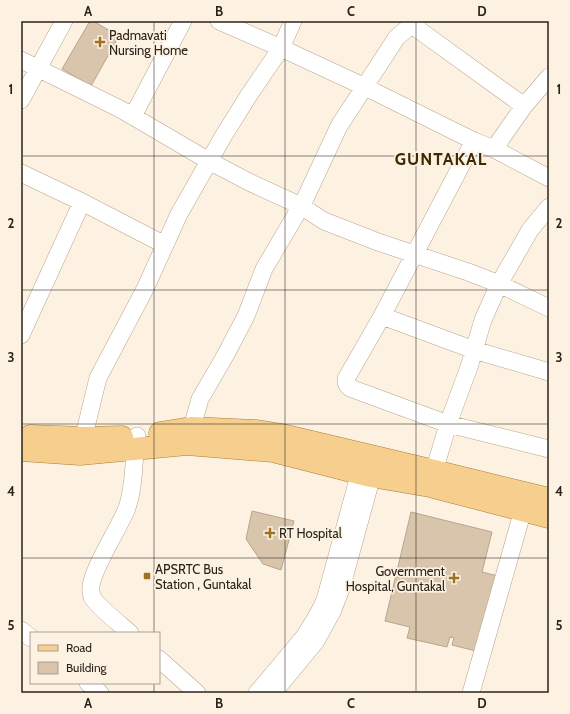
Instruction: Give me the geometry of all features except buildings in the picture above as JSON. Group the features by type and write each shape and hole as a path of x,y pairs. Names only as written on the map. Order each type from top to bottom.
{"main road":[{"path":"21,436 82,446"},
{"path":"21,450 136,443 189,436 369,465 549,499"},
{"path":"432,478 523,510 549,517"}],"street":[{"path":"21,100 64,21"},
{"path":"133,116 183,21"},
{"path":"219,21 364,87 474,141 494,149 549,178"},
{"path":"82,446 98,378 145,289 179,214 249,95 281,48 293,21"},
{"path":"189,436 200,399 246,316 264,269 301,206 339,126 397,37 415,23 524,106"},
{"path":"21,60 133,116 209,161 249,182 301,206 324,221 468,272 499,284 549,308"},
{"path":"494,149 524,106 549,77"},
{"path":"474,141 382,316 346,379 346,383 350,388 448,424 549,449"},
{"path":"21,173 82,202 165,245"},
{"path":"21,335 82,202"},
{"path":"432,478 448,424 469,367 482,320 499,284 530,230 549,207"},
{"path":"382,316 474,350 549,372"},
{"path":"129,632 92,598 90,589 94,574 127,509 132,490 136,443"},
{"path":"257,693 304,637 317,616 324,600 369,465"},
{"path":"274,693 316,641 332,612 341,588 369,465"},
{"path":"471,693 523,510"},
{"path":"21,630 30,637"},
{"path":"160,660 197,693"},
{"path":"89,684 100,693"}],"place":[{"name":"Padmavati Nursing Home","path":"100,42"},
{"name":"RT Hospital","path":"270,533"},
{"name":"APSRTC Bus Station , Guntakal","path":"147,576"},
{"name":"Government Hospital, Guntakal","path":"454,578"}],"district":[{"name":"GUNTAKAL","path":"441,159"}]}
